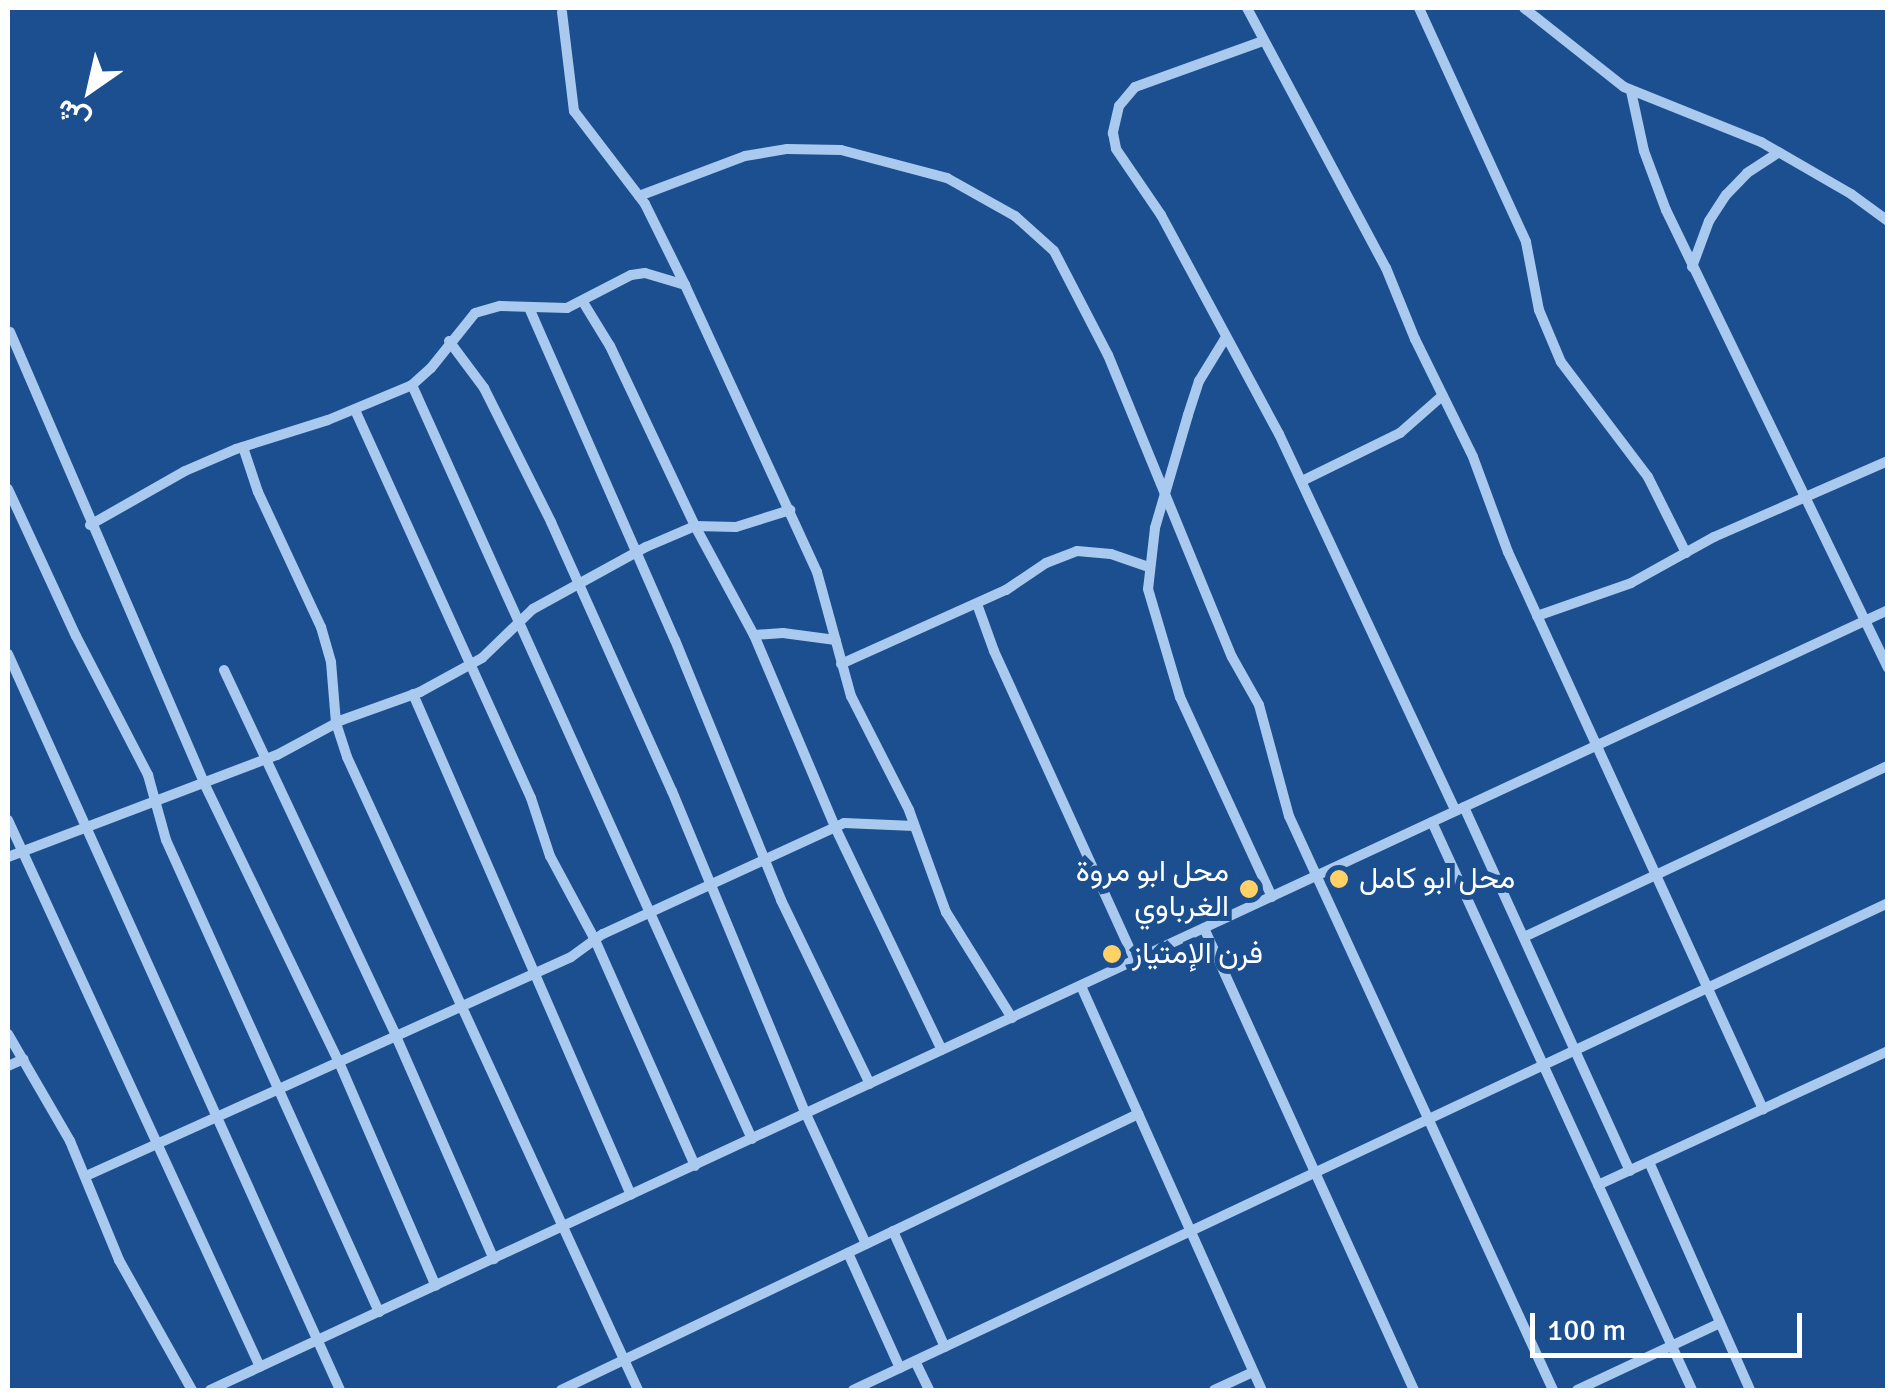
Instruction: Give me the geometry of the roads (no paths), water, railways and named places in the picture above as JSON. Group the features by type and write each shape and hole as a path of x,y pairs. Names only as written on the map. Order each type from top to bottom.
{"street":[{"path":"1247,8 1366,226 1442,396 1474,457 1508,552 1763,1109"},
{"path":"1420,8 1526,242 1540,310 1561,362 1648,477 1686,553"},
{"path":"1524,8 1632,92 1779,152 1888,221"},
{"path":"562,12 574,111 639,196 685,285 790,510 833,616 851,696 893,774 946,912 1012,1018"},
{"path":"1263,41 1135,88 1119,106 1113,133 1123,164 1161,215 1302,481 1524,937 1630,1171"},
{"path":"1632,92 1644,151 1692,268 1888,668"},
{"path":"639,196 745,156 817,148 947,178 985,198 1035,233 1070,274 1232,657 1259,705 1285,802 1552,1390"},
{"path":"1692,268 1708,221 1726,195 1748,173 1779,152"},
{"path":"90,525 185,471 243,447 355,410 412,384 431,368 475,313 500,306 530,310 568,308 631,275 645,273 685,285"},
{"path":"583,302 610,346 695,526 754,636 835,827 942,1050"},
{"path":"530,310 765,858 870,1084"},
{"path":"10,332 202,781 338,1060 436,1286"},
{"path":"1226,337 1200,381 1148,567 1154,614 1180,697 1272,897"},
{"path":"449,341 499,416 551,522 712,882 806,1114 866,1244"},
{"path":"412,384 653,910 752,1138"},
{"path":"1302,481 1400,433 1442,396"},
{"path":"355,410 531,798 550,856 595,940 695,1166"},
{"path":"243,447 258,492 321,627 331,662 336,723 458,1006 566,1226 638,1390"},
{"path":"1538,616 1614,590 1805,494 1888,461"},
{"path":"8,489 76,636 148,776 166,840 379,1312"},
{"path":"8,857 156,803 265,758 336,723 413,694 472,664 519,621 634,552 695,526 736,527 790,510"},
{"path":"841,664 977,604 1046,563 1078,551 1111,554 1148,567"},
{"path":"977,604 988,639 1135,961"},
{"path":"210,1390 1888,610"},
{"path":"754,636 783,632 836,640"},
{"path":"8,654 340,1390"},
{"path":"224,670 297,834 395,1034 494,1259"},
{"path":"413,694 631,1195"},
{"path":"1524,937 1888,766"},
{"path":"8,820 260,1367"},
{"path":"86,1176 532,974 653,910 835,827 867,821 914,826"},
{"path":"1432,822 1692,1390"},
{"path":"853,1390 1888,903"},
{"path":"1204,928 1414,1390"},
{"path":"1081,986 1262,1390"},
{"path":"8,1034 86,1176 118,1260 192,1390"},
{"path":"1598,1186 1888,1051"},
{"path":"8,1066 24,1059"},
{"path":"561,1390 1138,1114"},
{"path":"1649,1162 1750,1390"},
{"path":"893,1231 945,1347"},
{"path":"848,1253 900,1368"},
{"path":"1577,1390 1720,1323"},
{"path":"916,1361 928,1390"},
{"path":"1214,1390 1253,1372"}],"place":[{"name":"محل ابو كامل","path":"1339,879"},
{"name":"محل ابو مروة الغرباوي","path":"1249,889"},
{"name":"فرن الإمتياز","path":"1112,954"}]}
